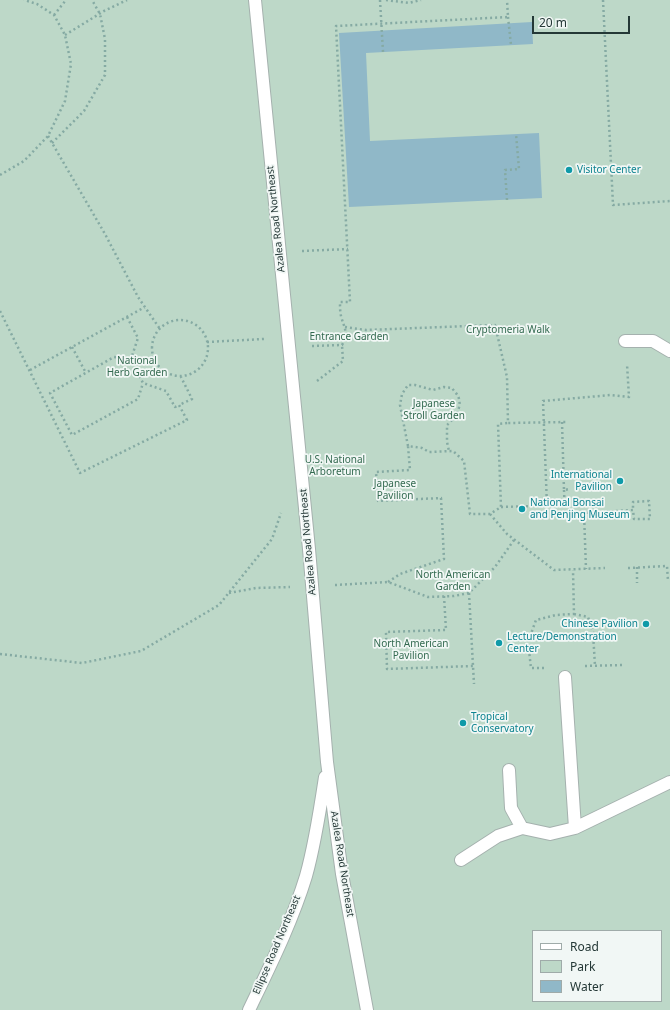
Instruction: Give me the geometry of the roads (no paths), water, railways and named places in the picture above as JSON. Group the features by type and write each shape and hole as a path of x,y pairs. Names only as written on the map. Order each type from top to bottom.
{"street":[{"name":"Azalea Road Northeast","path":"255,0 312,586 327,762 342,874 367,1010"},
{"path":"625,340 653,341 670,351"},
{"path":"565,677 575,828"},
{"name":"Ellipse Road Northeast","path":"249,1010 287,928 306,874 316,830 327,762"},
{"path":"509,770 511,808 522,828"},
{"path":"461,860 498,836 522,828 550,834 575,828 670,782"}],"water":[{"path":"532,22 533,44 366,53 370,141 539,133 542,198 349,207 339,33"}],"place":[{"name":"Visitor Center","path":"569,170"},
{"name":"International Pavilion","path":"620,481"},
{"name":"National Bonsai and Penjing Museum","path":"522,509"},
{"name":"Chinese Pavilion","path":"646,624"},
{"name":"Lecture/Demonstration Center","path":"499,643"},
{"name":"Tropical Conservatory","path":"463,723"}],"park label":[{"name":"Cryptomeria Walk","path":"508,330"},
{"name":"Entrance Garden","path":"349,337"},
{"name":"National Herb Garden","path":"137,366"},
{"name":"Japanese Stroll Garden","path":"434,410"},
{"name":"U.S. National Arboretum","path":"335,466"},
{"name":"Japanese Pavilion","path":"395,490"},
{"name":"North American Garden","path":"453,580"},
{"name":"North American Pavilion","path":"411,650"}]}
